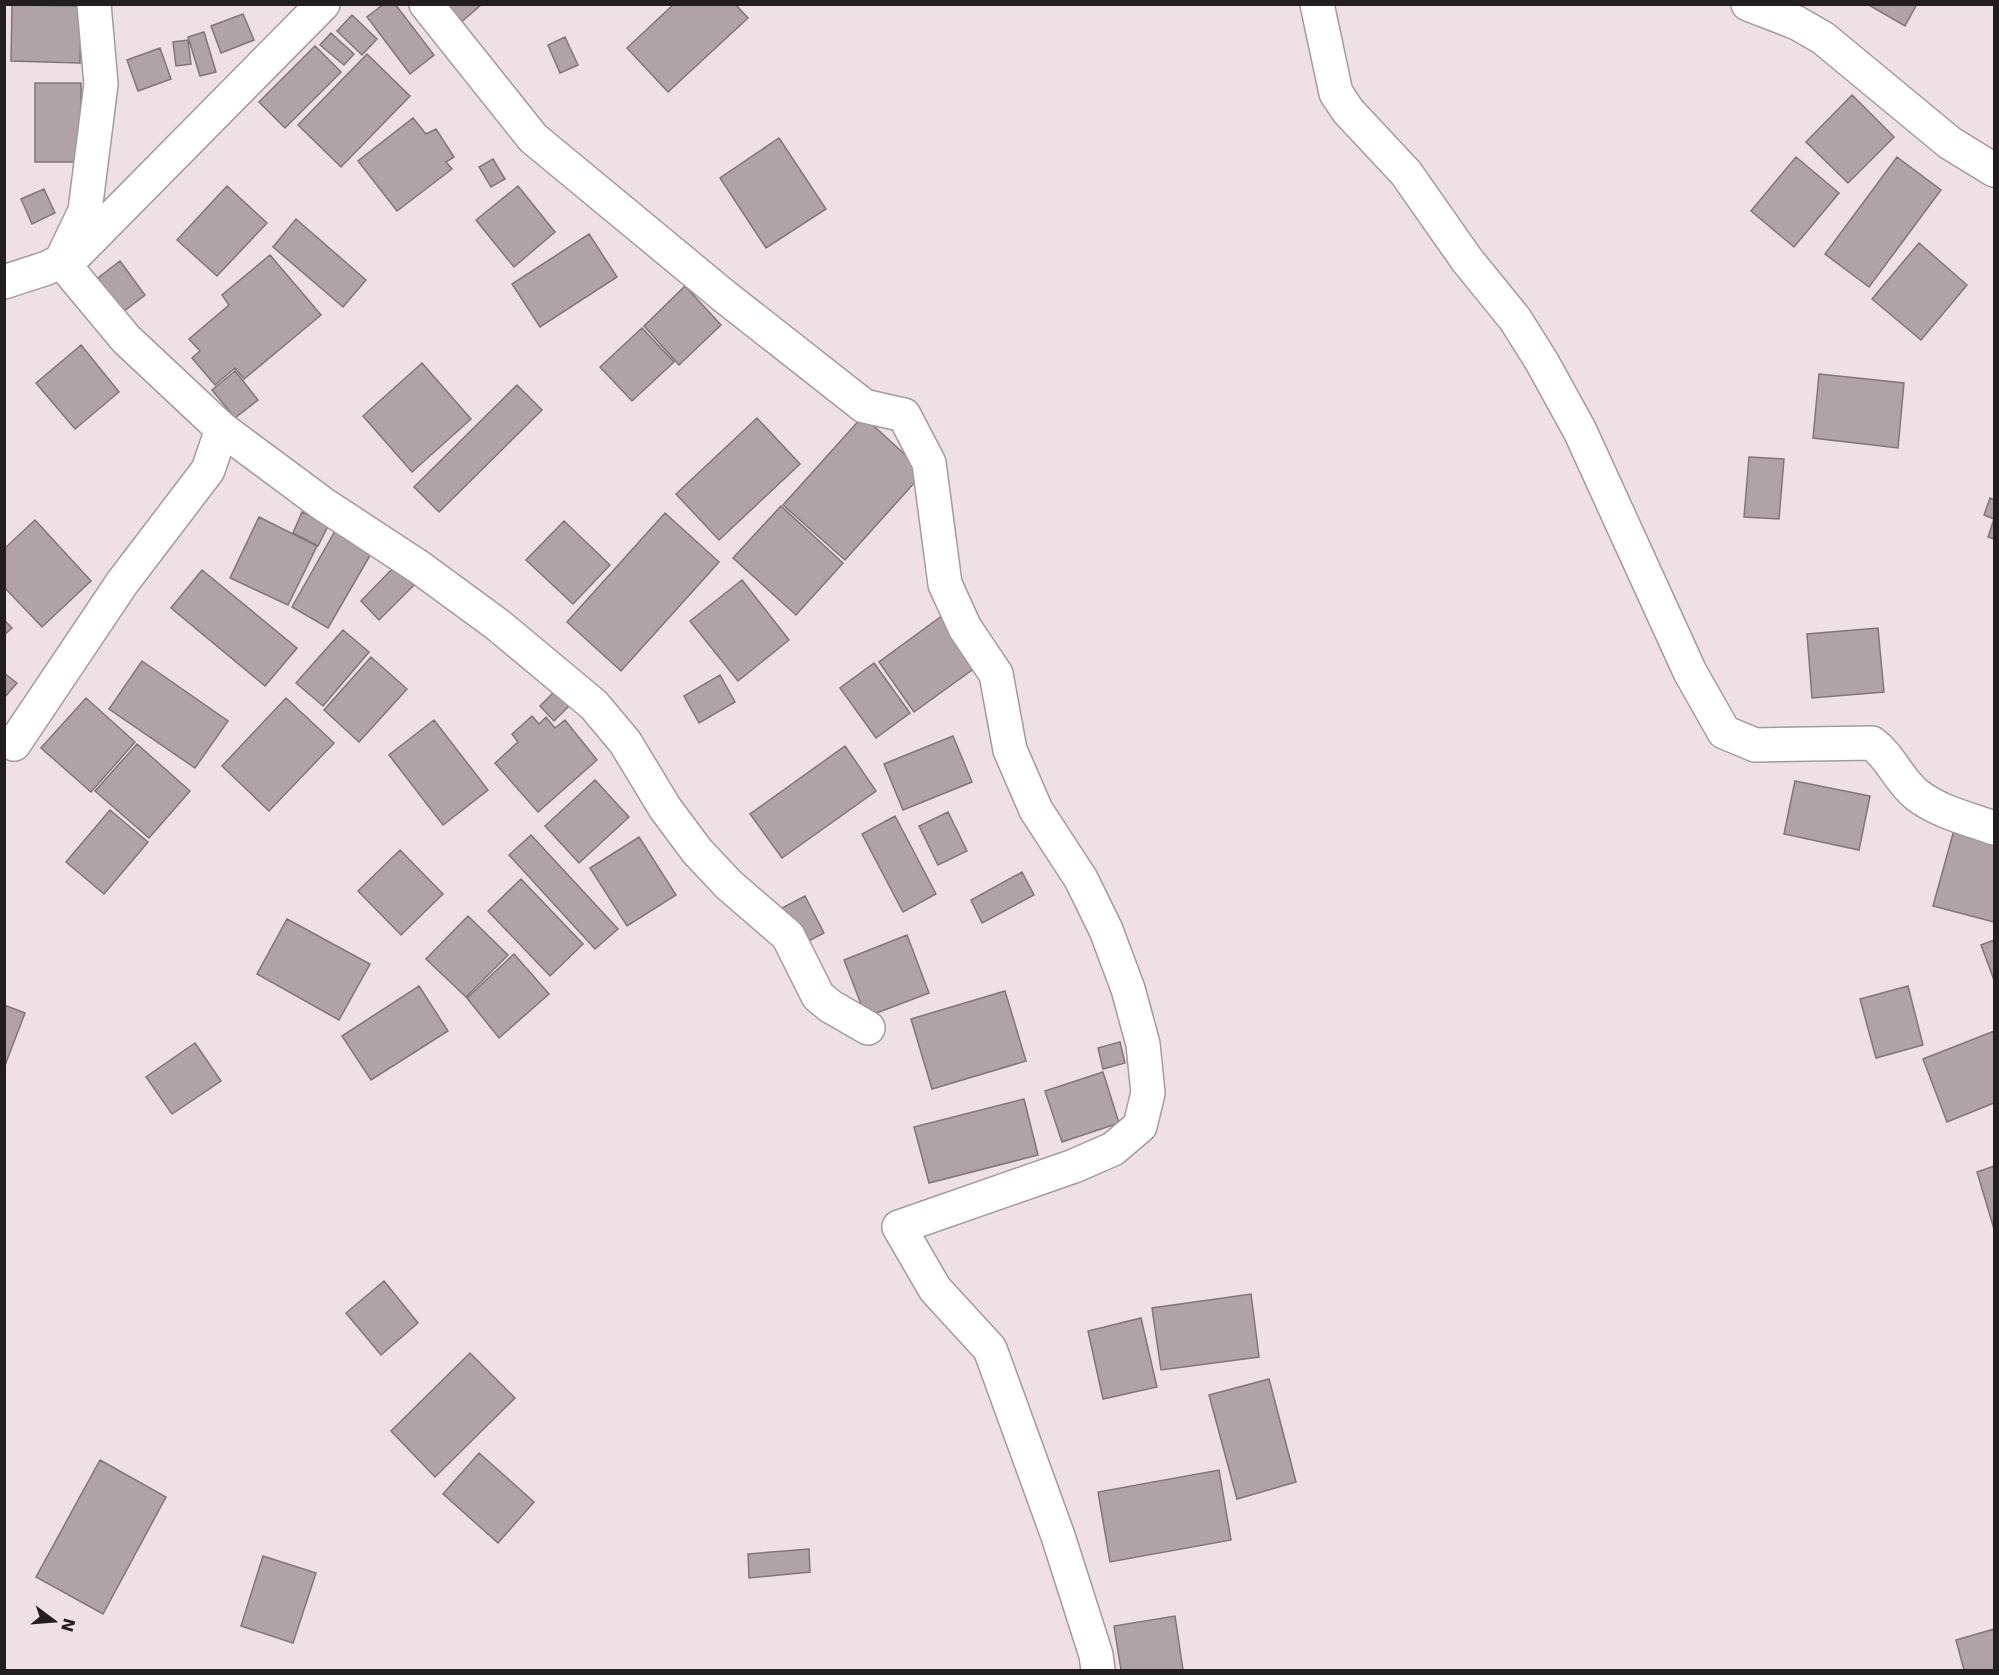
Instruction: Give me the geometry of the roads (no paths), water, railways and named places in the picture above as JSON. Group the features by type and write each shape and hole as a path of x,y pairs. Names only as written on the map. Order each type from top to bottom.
{"street":[{"path":"61,261 85,212 100,84 94,4"},
{"path":"4,282 61,261 76,253 323,4"},
{"path":"426,4 533,138 724,296 864,406 904,415 929,463 945,584 965,628 996,675 1010,750 1036,810 1081,879 1106,930 1128,989 1143,1044 1148,1093 1140,1125 1113,1149 1074,1166 900,1227 936,1289 990,1349 1058,1536 1096,1655 1098,1671"},
{"path":"1317,4 1336,93 1348,111 1406,173 1467,261 1515,320 1542,362 1580,431 1690,672 1724,732 1755,745 1872,743 1883,751 1917,795 1952,814 1995,828"},
{"path":"1748,4 1797,23 1823,38 1950,143 1995,170"},
{"path":"61,261 126,339 222,429 323,504 419,567 498,625 594,705 625,742 665,808 697,851 729,885 788,936 818,996 830,1006 868,1028"},
{"path":"14,744 122,583 208,470 222,429"}]}
